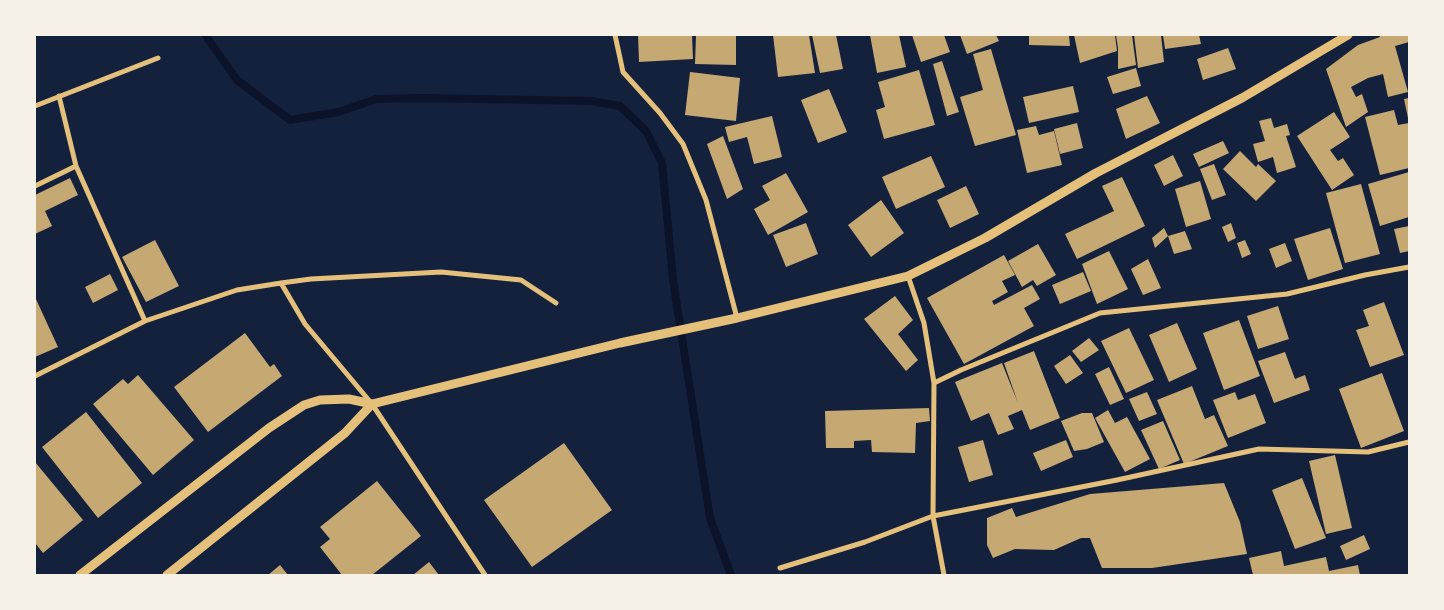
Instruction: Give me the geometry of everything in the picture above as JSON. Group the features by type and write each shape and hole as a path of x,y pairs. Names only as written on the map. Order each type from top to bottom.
{"street":[{"path":"615,35 623,72 660,113 683,144 706,200 737,318"},
{"path":"80,575 270,428 304,405 320,400 349,399 372,404 908,276 985,238 1096,172 1242,98 1348,35"},
{"path":"35,106 158,58"},
{"path":"59,96 76,166 145,322"},
{"path":"35,186 76,166"},
{"path":"934,383 1100,313 1288,294 1365,275 1409,267"},
{"path":"35,376 145,322 237,290 281,283 311,279 440,272 521,280 556,303"},
{"path":"908,276 924,323 934,383 933,516 944,575"},
{"path":"281,283 305,324 372,404 485,575"},
{"path":"168,575 345,434 372,404"},
{"path":"780,568 865,542 933,516 1117,480 1259,449 1368,452 1409,442"}],"building":[{"path":"638,35 692,35 693,59 639,62"},
{"path":"696,35 736,35 736,65 695,64"},
{"path":"773,35 809,35 815,73 778,77"},
{"path":"812,35 836,35 843,69 820,73"},
{"path":"870,35 899,35 906,67 877,73"},
{"path":"912,35 944,35 950,52 921,62"},
{"path":"960,35 996,35 999,41 967,54"},
{"path":"1029,35 1069,35 1070,46 1029,45"},
{"path":"1074,35 1115,35 1117,51 1080,63"},
{"path":"1116,35 1132,35 1136,65 1118,69"},
{"path":"1134,35 1161,35 1164,62 1138,68"},
{"path":"1163,35 1199,35 1201,44 1165,49"},
{"path":"1379,35 1409,35 1409,42 1395,46 1408,92 1388,97 1383,74 1368,78 1351,87 1356,97 1362,94 1368,112 1346,127 1326,69 1358,45 1380,37"},
{"path":"1228,48 1236,69 1203,80 1197,59"},
{"path":"991,49 1016,135 975,146 960,97 983,90 973,54"},
{"path":"942,61 959,112 947,116 933,64"},
{"path":"1136,68 1141,86 1113,94 1107,77"},
{"path":"919,70 935,125 884,139 876,110 885,107 878,82"},
{"path":"690,72 740,78 736,121 685,115"},
{"path":"1073,86 1079,112 1029,123 1023,97"},
{"path":"829,89 847,132 818,143 801,100"},
{"path":"1147,96 1160,123 1126,139 1116,109"},
{"path":"1409,98 1409,118 1408,118 1404,99"},
{"path":"1394,110 1398,125 1409,123 1409,168 1380,175 1365,117"},
{"path":"1334,112 1350,137 1330,150 1338,161 1343,158 1354,175 1332,190 1297,136"},
{"path":"772,116 782,157 754,164 747,137 729,142 725,127"},
{"path":"1271,118 1274,128 1287,124 1290,135 1286,136 1296,167 1277,173 1273,157 1258,162 1253,144 1265,141 1259,121"},
{"path":"1077,123 1083,148 1060,154 1054,129"},
{"path":"1036,126 1039,135 1054,131 1062,165 1027,173 1017,130"},
{"path":"723,136 743,189 727,199 707,144"},
{"path":"1223,141 1229,153 1199,167 1193,154"},
{"path":"1240,151 1256,167 1258,164 1276,181 1256,201 1223,169"},
{"path":"1173,155 1183,176 1164,186 1154,165"},
{"path":"931,156 945,187 896,209 882,177"},
{"path":"1214,164 1226,195 1212,200 1200,169"},
{"path":"1409,172 1409,217 1380,226 1368,184"},
{"path":"786,173 808,212 768,235 754,209 770,200 762,186"},
{"path":"1122,177 1145,226 1077,259 1065,234 1114,211 1102,186"},
{"path":"70,178 78,195 45,211 52,226 35,234 35,195"},
{"path":"1200,181 1211,219 1186,227 1175,189"},
{"path":"1361,184 1380,254 1345,263 1326,193"},
{"path":"966,186 979,214 950,228 937,200"},
{"path":"881,200 904,233 871,257 848,225"},
{"path":"806,223 818,254 786,267 773,235"},
{"path":"1231,223 1236,238 1228,242 1222,227"},
{"path":"1409,226 1409,251 1400,253 1394,229"},
{"path":"1164,228 1168,236 1155,248 1152,238"},
{"path":"1330,228 1343,269 1308,280 1294,239"},
{"path":"1185,231 1192,249 1174,254 1168,236"},
{"path":"155,240 179,286 146,302 122,257"},
{"path":"1245,240 1251,254 1242,258 1237,243"},
{"path":"1285,243 1292,261 1276,268 1269,249"},
{"path":"1038,244 1056,275 1037,286 1033,280 1022,287 1008,261"},
{"path":"1109,251 1128,289 1097,304 1082,264"},
{"path":"1004,255 1015,275 1002,281 1008,292 992,301 994,305 1032,285 1040,299 1024,308 1034,326 964,364 927,298"},
{"path":"1148,259 1161,288 1143,295 1131,269"},
{"path":"1083,272 1091,291 1060,304 1052,285"},
{"path":"110,274 118,290 93,303 85,287"},
{"path":"895,296 913,320 898,334 918,360 906,371 864,319"},
{"path":"35,297 58,347 35,357"},
{"path":"1384,302 1404,355 1370,367 1356,330 1369,326 1363,310"},
{"path":"1278,306 1289,339 1258,349 1247,316"},
{"path":"1239,320 1260,376 1224,390 1203,333"},
{"path":"1177,323 1197,369 1169,382 1149,335"},
{"path":"1129,328 1154,380 1126,393 1101,341"},
{"path":"245,333 270,367 274,364 282,376 208,432 174,387"},
{"path":"1089,338 1099,350 1081,362 1072,351"},
{"path":"1034,351 1060,418 1030,430 1022,410 1008,416 1014,429 998,435 989,413 971,421 955,382 1002,363 1018,403 1004,363"},
{"path":"1285,352 1295,379 1305,375 1310,390 1274,403 1258,361"},
{"path":"1070,355 1083,373 1066,384 1054,366"},
{"path":"1109,367 1124,399 1110,405 1095,374"},
{"path":"1382,373 1404,431 1361,448 1339,389"},
{"path":"138,375 194,440 153,475 93,404 123,379 128,384"},
{"path":"1192,386 1205,419 1214,415 1228,446 1184,464 1157,400"},
{"path":"1147,392 1157,414 1139,421 1129,399"},
{"path":"1235,392 1238,400 1255,394 1266,423 1228,438 1213,400"},
{"path":"929,408 930,421 916,423 915,453 872,452 871,440 854,441 854,448 826,448 825,411"},
{"path":"1108,410 1115,423 1127,417 1150,459 1125,472 1095,418"},
{"path":"86,412 142,483 98,518 42,447"},
{"path":"1082,413 1092,413 1104,442 1087,449 1074,451 1061,421"},
{"path":"1163,421 1180,460 1159,469 1141,430"},
{"path":"983,440 993,475 969,482 958,447"},
{"path":"1066,440 1073,457 1041,471 1033,453"},
{"path":"564,443 612,510 532,567 484,500"},
{"path":"1335,455 1352,528 1326,534 1309,461"},
{"path":"35,462 83,520 43,553 35,543"},
{"path":"1302,478 1326,538 1295,549 1272,490"},
{"path":"377,481 421,536 372,575 342,575 320,547 330,539 320,527"},
{"path":"1224,483 1240,522 1247,554 1152,568 1102,568 1090,538 1081,538 1054,550 1015,549 993,558 987,545 987,518 1012,508 1016,517 1090,494"},
{"path":"1364,535 1370,549 1346,560 1340,546"},
{"path":"1281,551 1284,566 1326,557 1329,571 1358,565 1360,575 1253,575 1249,558"},
{"path":"429,562 439,575 413,575"},
{"path":"280,565 288,575 268,575"}],"waterway":[{"path":"206,35 237,80 290,120 339,112 376,99 592,101 620,106 646,131 662,163 673,280 710,518 731,575"}]}
